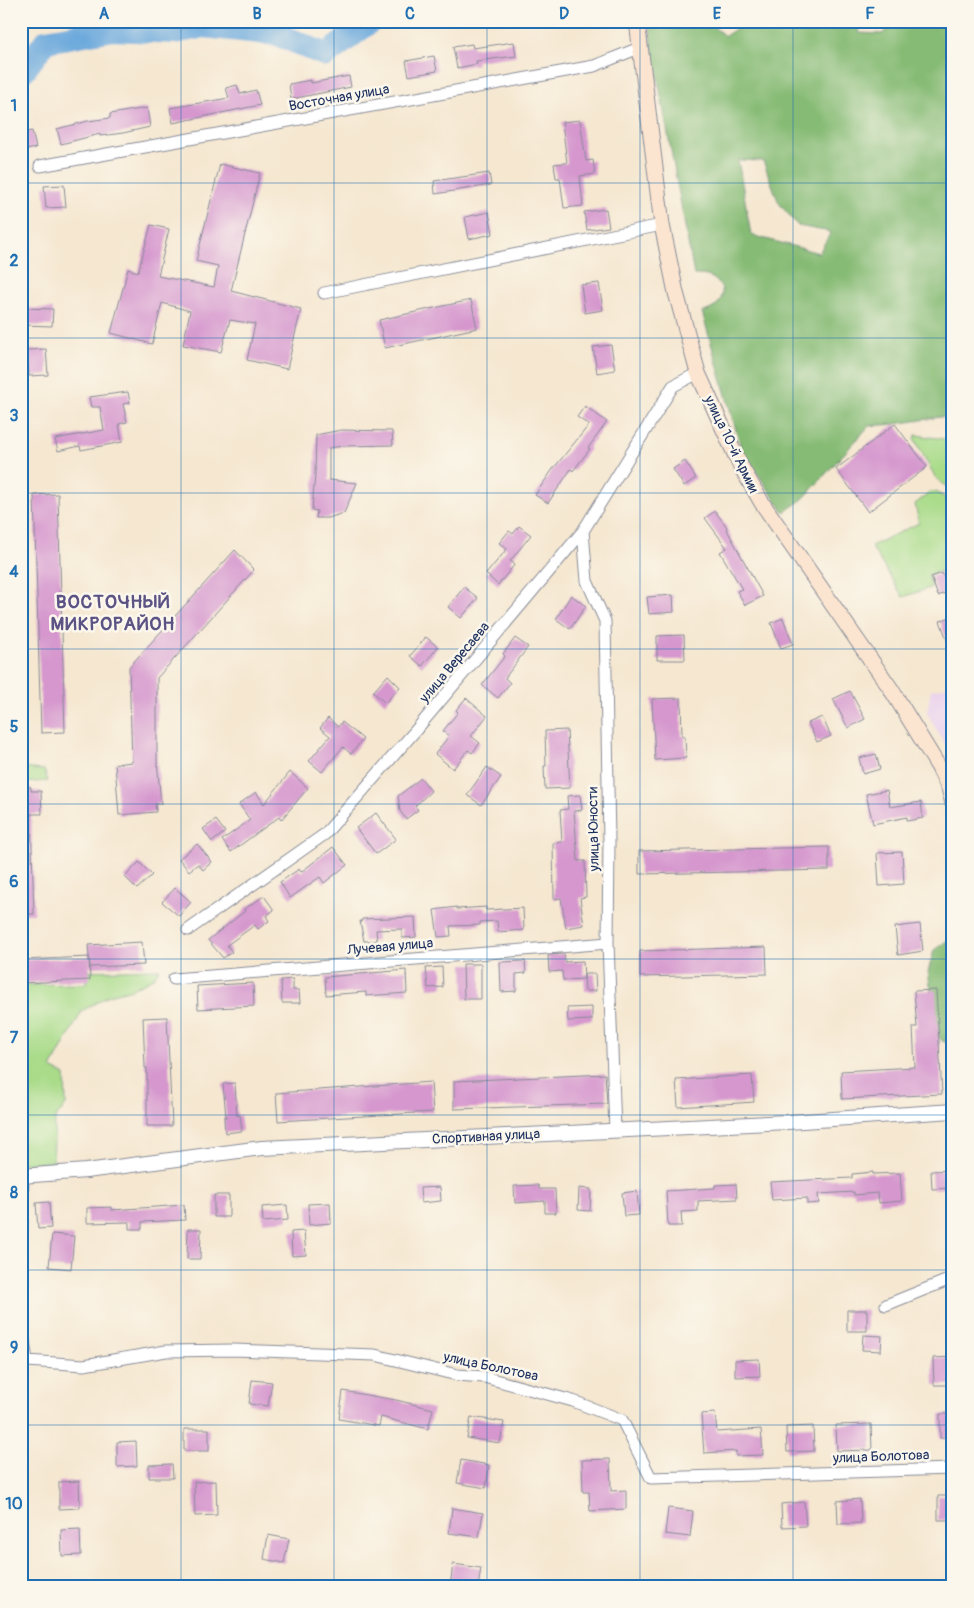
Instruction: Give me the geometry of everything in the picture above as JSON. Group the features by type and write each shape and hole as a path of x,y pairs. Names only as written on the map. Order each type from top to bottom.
{"main road":[{"name":"улица 10-й Армии","path":"638,35 662,225 676,293 698,373 740,465 762,503 891,689 938,766 949,788 953,803"}],"street":[{"name":"Восточная улица","path":"40,166 594,66 638,35"},
{"path":"324,294 662,225"},
{"name":"улица Вересаева","path":"188,930 326,834 416,730 583,530 673,386 698,373"},
{"name":"улица Юности","path":"583,530 588,581 605,621 609,841 608,943 615,1130"},
{"name":"Лучевая улица","path":"174,979 608,943"},
{"name":"Спортивная улица","path":"22,1176 86,1171 262,1148 953,1112"},
{"path":"21,1259 22,1176"},
{"path":"886,1305 953,1278"},
{"name":"улица Болотова","path":"21,1320 27,1361 84,1365 166,1351 275,1351 375,1355 457,1375 484,1377 573,1401 622,1420 651,1478 953,1468"}],"shaded area":[{"path":"953,685 953,758 927,713 931,690"}],"green space":[{"path":"650,21 706,21 725,36 748,21 856,21 859,33 882,34 897,21 953,21 953,415 869,426 803,499 784,512 742,451 702,312 718,304 721,299 722,289 712,278 694,275 651,42","holes":["738,160 763,161 779,203 798,226 831,232 819,253 751,235"]},
{"path":"916,435 952,440 953,488 942,484 934,475 914,438"},
{"path":"931,492 936,492 953,503 953,592 945,570 928,575 932,587 903,597 871,546 919,523 915,504"},
{"path":"21,768 44,770 48,781 21,783"},
{"path":"948,940 953,942 953,1044 942,1041 930,1022 931,990 928,972 934,950"},
{"path":"159,969 153,978 132,989 109,995 82,1011 51,1068 65,1075 66,1105 55,1118 53,1162 21,1164 21,985 86,984 86,971"}],"building":[{"path":"514,42 516,56 476,61 477,64 457,68 453,47 472,44 473,48"},
{"path":"434,56 437,71 409,76 406,61"},
{"path":"349,76 351,87 291,99 289,84 311,80 311,83"},
{"path":"237,85 240,94 256,90 260,105 173,123 170,108 229,98 226,88"},
{"path":"147,108 150,127 123,133 100,136 100,134 61,144 57,129 88,121 110,118 110,114"},
{"path":"580,120 586,161 593,160 595,174 580,176 583,206 564,208 560,178 556,178 554,164 567,163 562,122"},
{"path":"32,131 36,148 21,151 21,133"},
{"path":"220,164 260,173 231,291 301,309 287,369 247,360 255,324 230,320 221,352 183,345 190,311 162,303 152,344 111,333 128,269 138,272 151,225 169,229 158,276 214,287 218,266 196,261"},
{"path":"489,173 491,185 435,194 434,181"},
{"path":"64,185 66,207 46,208 44,186"},
{"path":"606,209 609,227 587,230 584,212"},
{"path":"489,212 493,234 469,239 465,217"},
{"path":"599,283 603,310 585,313 581,285"},
{"path":"471,300 477,328 385,348 379,320"},
{"path":"23,308 53,309 52,326 23,325"},
{"path":"611,345 615,370 597,373 593,347"},
{"path":"46,349 48,375 29,376 27,350"},
{"path":"128,392 130,403 123,404 127,422 119,424 122,442 81,450 80,446 58,451 55,439 104,430 100,407 91,407 89,397"},
{"path":"585,406 607,422 588,448 590,449 573,471 571,469 548,503 535,495 553,469 589,425 577,417"},
{"path":"895,424 927,467 868,512 836,469"},
{"path":"341,430 392,431 393,445 329,448 329,480 357,483 344,513 328,518 316,518 317,511 312,510 316,435"},
{"path":"685,461 696,478 684,486 673,469"},
{"path":"58,494 65,732 41,733 34,495"},
{"path":"715,511 727,527 763,596 745,605 737,591 742,589 720,552 727,548 705,518"},
{"path":"519,526 531,535 510,561 515,564 498,585 486,574 507,549 499,543 509,531 513,534"},
{"path":"235,550 254,570 157,678 157,761 161,804 155,804 156,812 119,815 115,764 132,762 129,667"},
{"path":"942,573 950,591 938,596 931,577"},
{"path":"464,587 478,598 461,618 448,607"},
{"path":"571,595 586,606 570,629 556,619"},
{"path":"673,595 674,612 649,614 647,597"},
{"path":"953,616 953,652 952,653 940,621"},
{"path":"783,618 793,644 781,648 771,623"},
{"path":"684,635 685,660 657,660 657,636"},
{"path":"426,637 438,647 422,666 410,656"},
{"path":"515,638 528,647 505,678 510,683 498,698 482,685 505,656 503,654"},
{"path":"388,675 400,687 385,703 373,692"},
{"path":"850,691 865,719 848,728 833,699"},
{"path":"466,698 487,716 471,736 480,743 472,753 468,750 453,769 435,754 449,736 443,731"},
{"path":"681,698 682,736 685,736 686,758 655,760 652,699"},
{"path":"822,717 831,736 817,742 808,723"},
{"path":"328,718 338,727 342,722 363,739 351,754 343,747 322,772 309,761 330,736 320,728"},
{"path":"567,730 570,788 545,789 545,731"},
{"path":"876,754 880,769 863,774 859,758"},
{"path":"487,767 501,777 481,805 467,795"},
{"path":"290,772 308,788 281,820 279,817 231,852 222,840 250,820 239,804 256,792 264,804"},
{"path":"421,778 431,791 415,806 418,810 406,819 400,811 398,796"},
{"path":"21,787 31,787 31,791 41,791 42,814 31,814 34,914 21,914"},
{"path":"887,790 890,807 921,802 923,818 907,821 907,817 873,824 866,794"},
{"path":"580,795 582,810 574,811 578,861 585,861 586,897 580,898 584,925 566,928 561,898 554,899 553,843 562,842 560,810 568,809 567,796"},
{"path":"376,813 396,839 376,854 356,828"},
{"path":"216,820 225,832 212,842 203,829"},
{"path":"197,844 212,862 203,870 198,864 189,871 179,859"},
{"path":"333,847 347,865 324,883 320,877 290,898 280,882 299,869 301,872"},
{"path":"829,847 829,870 639,874 639,851"},
{"path":"902,852 904,884 879,886 877,853"},
{"path":"139,862 152,875 137,889 125,877"},
{"path":"175,888 191,902 179,916 162,902"},
{"path":"264,896 274,910 266,916 269,921 258,929 255,925 227,945 232,952 223,958 208,940 245,911 244,909"},
{"path":"457,907 457,909 486,907 486,910 523,908 524,930 498,932 497,921 480,922 480,925 450,926 451,936 438,937 434,910"},
{"path":"415,917 416,937 402,938 402,929 376,930 377,941 364,941 360,921 362,919"},
{"path":"920,924 923,951 898,955 895,927"},
{"path":"142,942 144,965 90,967 88,945"},
{"path":"766,947 767,974 640,977 640,951"},
{"path":"564,954 565,962 583,961 584,979 563,980 562,971 549,972 548,955"},
{"path":"89,957 90,980 21,983 21,960"},
{"path":"525,961 526,973 516,974 516,991 501,992 500,962"},
{"path":"463,964 481,964 481,999 464,999"},
{"path":"442,967 443,987 428,988 426,968"},
{"path":"406,970 407,993 366,996 366,992 326,995 325,977"},
{"path":"584,974 595,974 596,991 585,991"},
{"path":"293,979 293,990 299,990 300,1003 282,1003 281,980"},
{"path":"253,983 254,1006 198,1009 197,986"},
{"path":"936,990 942,1094 842,1099 841,1071 915,1067 913,1027 917,1027 914,991"},
{"path":"592,1007 592,1020 568,1021 567,1008"},
{"path":"167,1017 172,1126 147,1126 147,1068 145,1068 143,1018"},
{"path":"605,1074 607,1104 454,1109 454,1081"},
{"path":"752,1075 754,1102 678,1107 676,1080"},
{"path":"431,1082 433,1112 278,1121 276,1093"},
{"path":"235,1083 237,1116 240,1115 242,1131 225,1133 224,1117 226,1117 223,1084"},
{"path":"953,1170 953,1188 932,1189 931,1171"},
{"path":"873,1172 873,1174 900,1173 902,1201 879,1203 878,1193 854,1195 854,1192 818,1194 819,1203 807,1204 807,1198 772,1200 770,1182 852,1178 852,1174"},
{"path":"736,1184 737,1199 698,1201 698,1211 681,1212 682,1226 668,1226 666,1191 715,1188 715,1185"},
{"path":"538,1185 539,1189 555,1189 556,1213 545,1213 545,1201 515,1203 514,1186"},
{"path":"440,1187 441,1201 421,1203 420,1188"},
{"path":"579,1188 591,1189 590,1211 578,1210"},
{"path":"637,1191 639,1215 624,1216 622,1193"},
{"path":"214,1195 229,1195 229,1217 214,1217"},
{"path":"49,1202 51,1228 38,1229 36,1203"},
{"path":"330,1203 331,1223 309,1225 308,1204"},
{"path":"184,1205 185,1220 142,1222 142,1229 129,1229 129,1222 87,1223 87,1208 112,1207 112,1210"},
{"path":"287,1205 288,1220 263,1222 262,1207"},
{"path":"188,1229 201,1229 200,1259 187,1259"},
{"path":"304,1231 306,1255 292,1256 291,1232"},
{"path":"52,1234 74,1236 71,1269 49,1267"},
{"path":"847,1310 867,1310 867,1331 847,1331"},
{"path":"863,1335 882,1336 881,1351 862,1350"},
{"path":"953,1357 953,1385 934,1385 933,1358"},
{"path":"759,1359 760,1376 735,1377 735,1360"},
{"path":"252,1380 272,1382 268,1406 249,1404"},
{"path":"343,1391 396,1400 433,1409 428,1429 381,1417 379,1426 339,1419"},
{"path":"715,1413 717,1432 761,1429 763,1455 736,1456 736,1451 704,1453 701,1414"},
{"path":"940,1414 953,1414 953,1439 940,1438"},
{"path":"471,1417 504,1422 500,1443 467,1438"},
{"path":"871,1424 872,1450 837,1451 836,1425"},
{"path":"813,1426 814,1451 787,1452 786,1427"},
{"path":"184,1429 209,1429 209,1451 184,1451"},
{"path":"136,1441 137,1466 117,1467 117,1442"},
{"path":"610,1459 611,1491 626,1490 626,1509 590,1511 589,1492 583,1492 582,1460"},
{"path":"461,1460 489,1465 486,1488 457,1483"},
{"path":"172,1464 173,1478 149,1478 149,1465"},
{"path":"79,1481 80,1508 59,1509 59,1482"},
{"path":"216,1481 217,1515 195,1516 194,1482"},
{"path":"938,1496 953,1496 953,1520 938,1520"},
{"path":"860,1499 861,1523 838,1524 837,1501"},
{"path":"804,1502 806,1526 782,1527 781,1504"},
{"path":"452,1508 483,1513 479,1537 449,1533"},
{"path":"668,1508 693,1511 690,1537 665,1534"},
{"path":"80,1529 81,1555 62,1556 61,1530"},
{"path":"268,1535 289,1539 284,1563 264,1559"},
{"path":"453,1564 481,1568 478,1587 450,1587"}],"waterway":[{"path":"21,69 24,70 46,41 113,29 175,32 204,26 277,34 326,55 371,21"}],"district":[{"name":"ВОСТОЧНЫЙ МИКРОРАЙОН","path":"113,612"}]}
